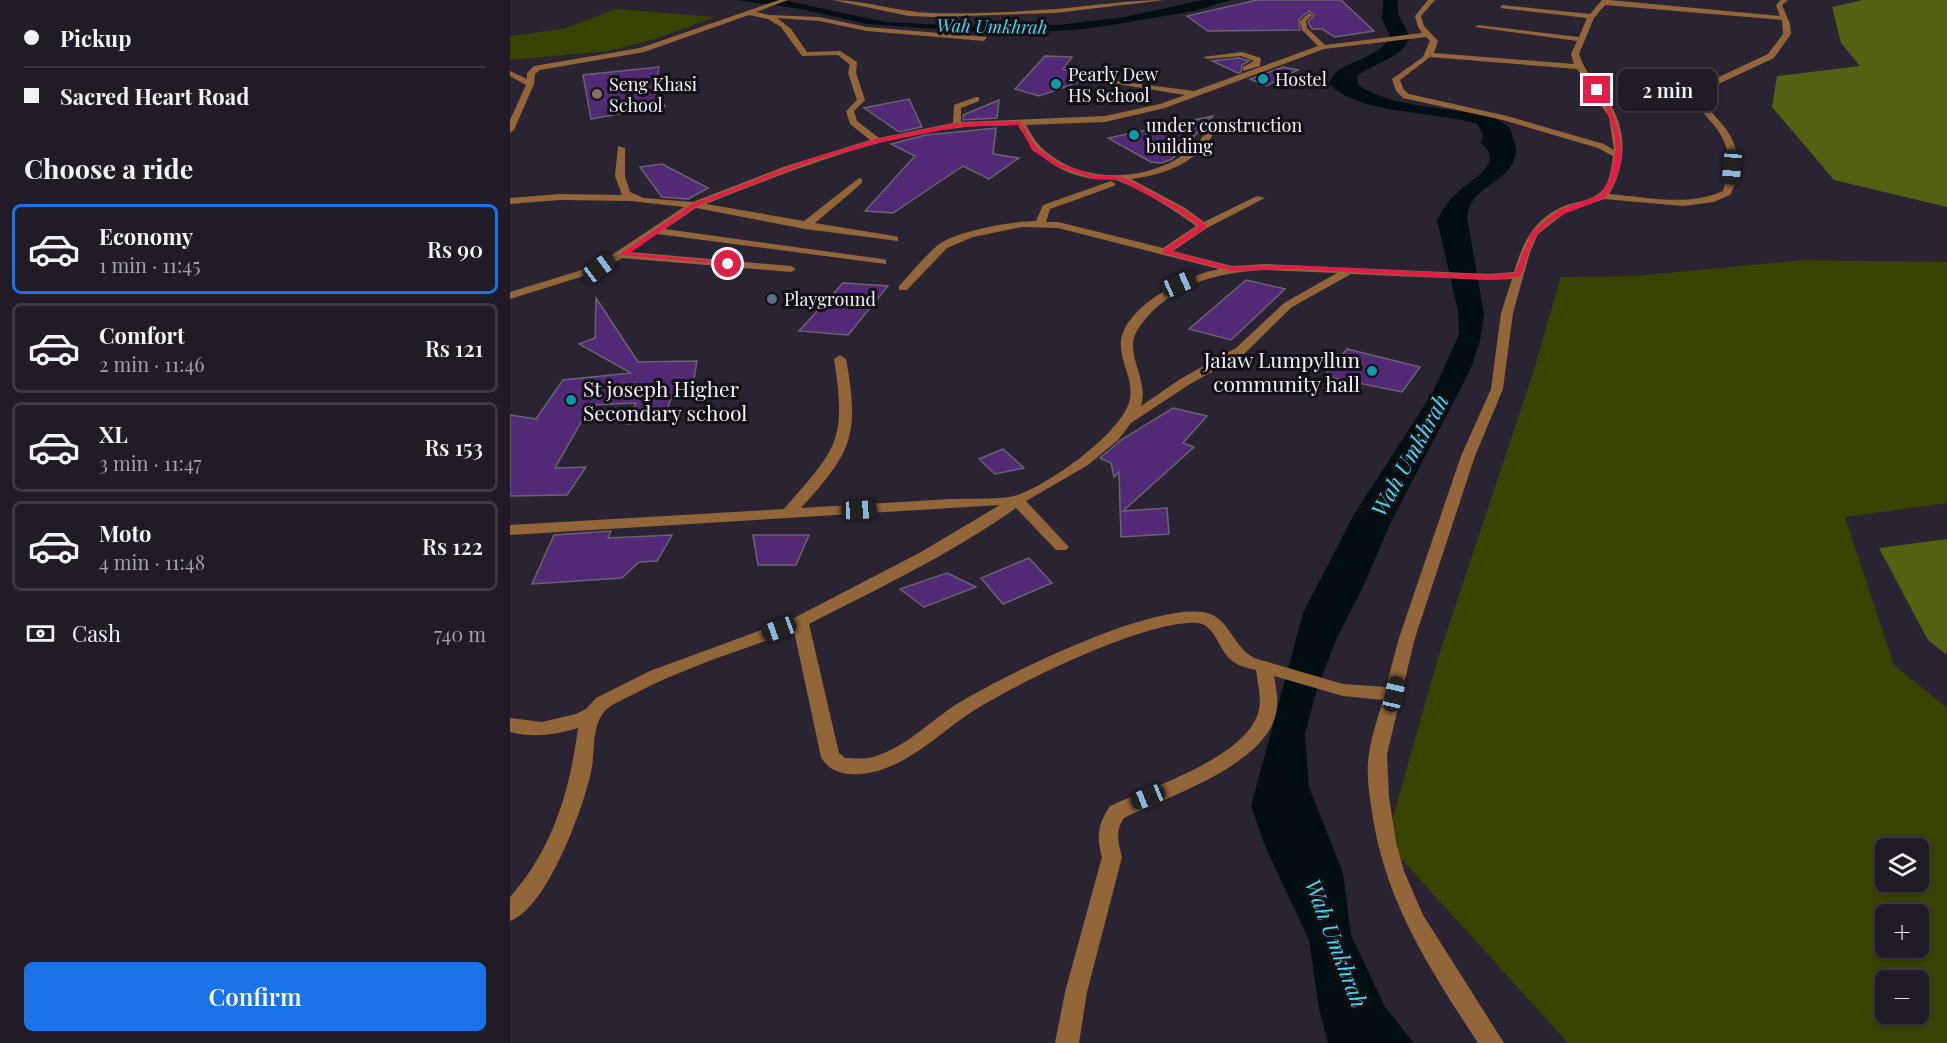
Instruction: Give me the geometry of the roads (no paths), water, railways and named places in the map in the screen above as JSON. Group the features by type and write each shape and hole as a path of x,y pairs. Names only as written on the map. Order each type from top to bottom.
{"street":[{"path":"510,130 530,84 531,73 543,66 641,50 785,0"},
{"path":"835,0 909,14 933,15 1055,11 1162,0"},
{"path":"1432,0 1418,16 1421,27 1434,41 1434,47 1429,55 1396,79 1397,85 1406,96 1504,118 1600,146 1618,155"},
{"path":"1492,1043 1450,980 1415,920 1394,871 1386,842 1379,797 1378,754 1407,638 1468,456 1497,389 1507,313 1534,233 1562,211 1603,196 1691,202 1719,198 1727,193 1735,153 1721,128 1700,102 1700,96 1711,84 1727,75 1754,66 1771,56 1787,34 1785,18 1779,5 1785,0"},
{"path":"1603,196 1614,178 1618,155 1617,131 1608,106 1579,67 1575,54 1592,16 1605,2 1785,18"},
{"path":"1502,7 1592,16"},
{"path":"746,13 819,19 867,29 984,39"},
{"path":"1309,15 1303,21 1304,29 1323,46"},
{"path":"769,16 787,26 805,54 840,53 854,64 852,73 861,100 850,111 853,122 877,141"},
{"path":"1478,27 1581,39"},
{"path":"623,255 694,205 800,164 877,141 957,125 1105,119 1144,112 1323,46 1429,34"},
{"path":"1207,57 1242,54 1258,60 1257,64 1240,73 1242,77"},
{"path":"1429,55 1579,67"},
{"path":"510,73 530,84"},
{"path":"1108,81 1196,94"},
{"path":"957,125 957,107 976,99"},
{"path":"1020,123 1034,148 1058,165 1094,177 1121,178 1147,175 1180,162 1198,150 1210,133"},
{"path":"621,148 620,180 622,189 632,198"},
{"path":"1121,178 1181,210 1203,226"},
{"path":"805,226 859,181"},
{"path":"1041,223 1042,213 1046,207 1111,184"},
{"path":"510,201 560,197 632,198 694,205 805,226 894,239"},
{"path":"1165,252 1203,226 1260,198"},
{"path":"903,288 932,256 954,240 1022,224 1041,223 1076,228 1231,269"},
{"path":"657,231 882,262"},
{"path":"510,296 583,275 599,268 618,254 791,269"},
{"path":"1125,423 1135,406 1137,385 1127,340 1136,322 1149,305 1172,289 1195,278 1231,269 1274,267 1489,277 1518,275"},
{"path":"510,725 550,730 571,725 592,714 602,703 656,675 800,622 927,556 984,524 1017,500 1057,480 1083,462 1125,423 1186,381 1240,351 1288,305 1352,270"},
{"path":"787,514 830,464 843,439 846,416 845,388 840,359"},
{"path":"510,530 1017,500"},
{"path":"1017,500 1061,547"},
{"path":"800,622 830,757 842,766 880,763 899,753 976,700 1095,644 1164,621 1189,616 1206,618 1218,628 1236,655 1271,669 1343,690 1394,694"},
{"path":"1067,1043 1076,992 1112,857 1107,839 1107,826 1117,812 1215,768 1236,754 1265,721 1271,669"},
{"path":"510,912 532,887 560,840 582,772 585,734 592,714"}],"water":[{"path":"736,0 783,0 885,22 985,27 1058,25 1124,17 1203,0 1231,0 1194,11 1112,25 1074,30 995,33 867,24 801,9"},
{"name":"Wah Umkhrah","path":"1383,0 1398,0 1398,14 1410,37 1401,50 1357,76 1358,85 1389,99 1497,119 1510,128 1516,151 1508,171 1476,196 1470,205 1467,217 1484,314 1480,341 1471,368 1389,526 1364,585 1336,640 1317,689 1305,734 1309,787 1343,873 1351,935 1385,1007 1414,1043 1328,1043 1319,1009 1309,940 1265,846 1251,806 1303,613 1353,516 1433,392 1459,334 1458,311 1437,220 1451,199 1484,171 1490,158 1488,151 1481,143 1483,134 1477,124 1378,107 1342,94 1329,84 1340,70 1385,45 1390,36 1382,19"}],"place":[{"name":"Hostel","path":"1263,79"},
{"name":"Pearly Dew HS School","path":"1056,84"},
{"name":"Seng Khasi School","path":"597,94"},
{"name":"under construction building","path":"1134,135"},
{"name":"Playground","path":"772,299"},
{"name":"Jaiaw Lumpyllun community hall","path":"1372,371"},
{"name":"St joseph Higher Secondary school","path":"571,400"}]}
